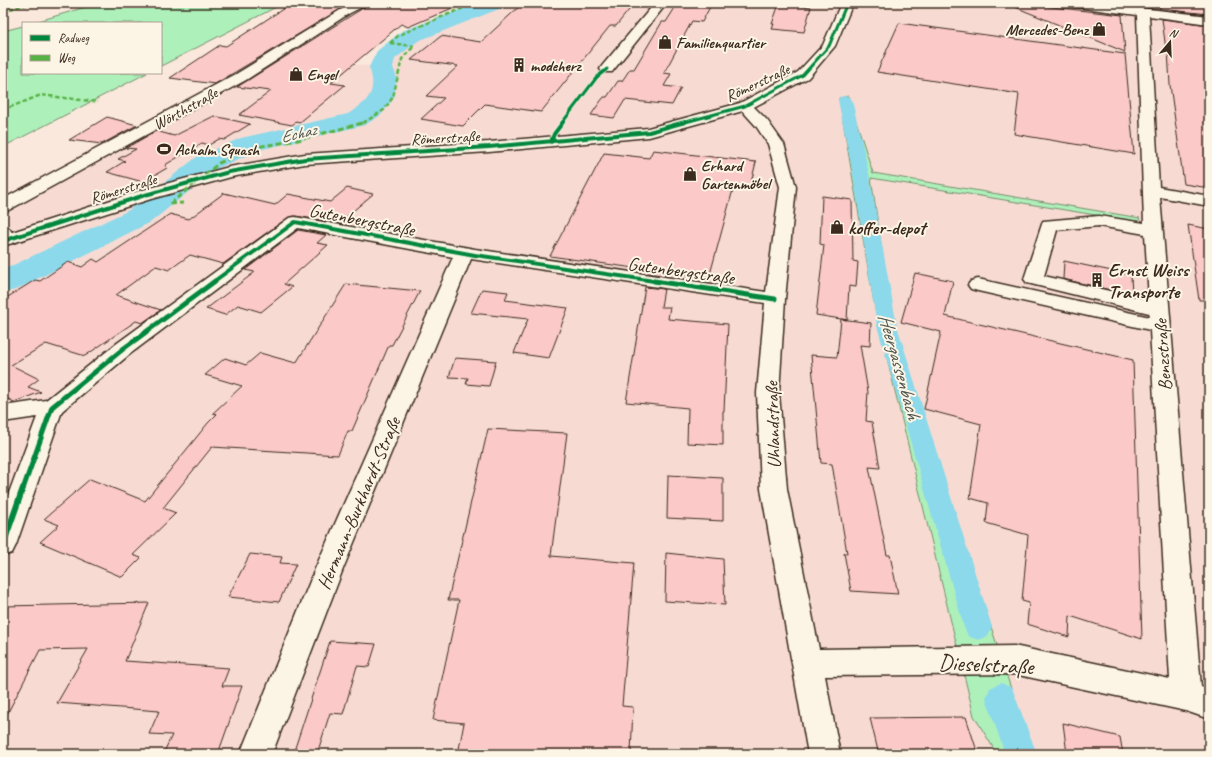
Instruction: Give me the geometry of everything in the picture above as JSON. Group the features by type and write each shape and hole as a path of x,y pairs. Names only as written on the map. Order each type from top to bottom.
{"street":[{"name":"Wörthstraße","path":"3,206 241,77 346,11 364,3"},
{"path":"607,69 661,3"},
{"name":"Römerstraße","path":"4,237 145,195 229,172 305,158 489,147 649,132 744,106 803,75 829,46 847,3"},
{"path":"1068,3 1134,9 1209,20"},
{"name":"Benzstraße","path":"1134,9 1151,190 1159,317 1198,700"},
{"name":"Uhlandstraße","path":"744,106 762,123 776,144 788,187 775,299 768,393 774,489 824,754"},
{"path":"1151,190 1209,201"},
{"path":"1154,230 1098,221 1049,225 1034,279 1159,317"},
{"name":"Gutenbergstraße","path":"52,407 123,349 294,222 389,241 775,299"},
{"name":"Hermann-Burkhardt-Straße","path":"256,754 329,569 464,253"},
{"path":"978,285 1159,317"},
{"path":"3,414 52,407 3,546"},
{"name":"Dieselstraße","path":"807,663 1014,660 1198,700"}],"shaded area":[{"path":"480,3 1209,3 1209,754 3,754 3,212 59,172 270,54 378,67 407,41"}],"green space":[{"path":"99,3 284,3 162,65 162,22 35,22"},
{"path":"22,26 22,74 145,74 3,147 3,31"},
{"path":"848,96 873,173 1140,218 1138,222 871,178 893,322 1032,754 997,754 974,716 875,309 839,98"}],"building":[{"path":"292,3 351,3 215,84 170,78 220,45 226,46"},
{"path":"371,3 464,3 408,27 401,24 331,83 345,85 299,123 296,122 292,125 239,115 271,91 237,87"},
{"name":"modeherz","path":"523,3 615,3 633,5 616,26 610,26 541,112 485,104 463,126 421,119 444,98 426,96 458,66 411,60 441,36 481,42"},
{"path":"678,3 712,3 702,22 692,21 664,73 671,74 664,86 681,88 672,105 625,100 614,118 591,115 604,97 607,97 618,81 622,81 630,69 634,69 662,22 666,22"},
{"path":"1016,3 1122,15 1125,52 1015,7"},
{"path":"1159,3 1209,3 1209,14 1160,9"},
{"path":"779,4 811,7 804,32 772,29 774,24 772,24"},
{"path":"1162,19 1209,25 1209,188 1184,184 1170,85 1168,50 1166,50"},
{"path":"899,23 1125,54 1134,154 1014,134 1019,94 877,72"},
{"name":"Achalm Squash","path":"214,116 250,124 224,140 219,139 209,145 202,143 165,165 167,168 143,182 107,172 125,161 118,159 136,149 126,148 156,131 174,136"},
{"path":"107,117 137,125 102,144 69,140"},
{"path":"653,150 756,162 750,187 734,186 709,278 666,272 666,276 648,273 648,270 550,256 604,153 649,158"},
{"path":"347,188 373,194 339,223 295,216 289,217 223,264 190,255 169,270 156,266 116,295 161,310 142,323 136,321 85,356 46,344 11,365 39,379 28,387 41,392 14,402 3,396 3,300 35,280 40,281 68,262 82,267 93,259 98,262 170,214 189,219 224,193 275,205 288,194 330,202"},
{"path":"822,196 852,200 853,261 858,262 856,287 849,286 847,320 816,315 824,245 820,244"},
{"path":"1188,225 1209,229 1209,300 1199,300"},
{"path":"298,230 326,235 317,243 328,245 284,284 292,287 261,312 238,305 225,315 206,309 255,272 245,270"},
{"name":"Ernst Weiss Transporte","path":"1064,261 1131,275 1132,295 1063,279"},
{"path":"915,273 953,281 945,316 1133,360 1142,639 1070,616 1069,637 1027,624 1029,603 1022,601 1028,535 986,523 988,503 970,498 981,424 924,409 941,332 901,322"},
{"path":"346,284 420,291 392,345 389,345 352,431 348,431 338,455 212,447 163,508 176,513 133,555 141,558 122,577 40,542 59,525 44,519 90,479 145,501 217,414 213,413 242,386 205,375 225,358 246,365 260,353 296,363"},
{"path":"645,287 664,289 661,307 670,307 668,319 728,324 723,411 723,445 687,443 688,408 626,402"},
{"path":"482,289 508,292 505,300 568,308 549,358 514,353 528,319 471,313"},
{"path":"841,319 871,323 870,346 860,345 868,392 866,421 872,422 880,468 869,467 887,555 890,555 898,594 851,591 844,553 847,553 832,464 821,463 811,355 837,357"},
{"path":"455,358 496,361 489,386 466,384 468,378 449,377"},
{"path":"488,429 567,433 551,556 634,563 622,706 633,707 631,754 458,754 464,723 433,720 459,600 448,600"},
{"path":"668,475 723,478 723,521 667,518"},
{"path":"666,553 723,559 725,605 665,601"},
{"path":"250,554 282,557 280,563 296,564 279,602 228,597"},
{"path":"149,603 125,661 229,668 222,686 242,686 218,754 163,754 172,735 149,734 159,711 57,703 88,649 40,650 3,722 3,606"},
{"path":"330,641 376,644 369,667 357,666 343,714 330,713 317,754 293,754"},
{"path":"966,717 978,754 886,754 886,751 878,751 870,718"},
{"path":"1063,723 1120,737 1123,754 1067,754"}],"waterway":[{"name":"Echaz","path":"3,283 140,216 208,162 250,144 356,120 372,110 382,98 385,78 381,67 385,56 410,36 497,3"},
{"name":"Heergassenbach","path":"845,100 861,174 887,326 978,627"},
{"name":"Heergassenbach","path":"1001,698 1021,754"}],"marked path":[{"path":"3,11 31,3"},
{"path":"390,43 399,35 475,3"},
{"path":"390,43 414,46"},
{"path":"170,204 219,163 256,147 298,140 367,122 384,110 393,97 402,59 414,46"},
{"path":"3,110 41,95 98,102"},
{"path":"170,204 183,203"}],"cycle path":[{"path":"3,241 145,195 229,172 305,159 489,147 649,132 745,106 803,75 829,46 847,3"},
{"path":"551,142 554,134 597,77 607,69"},
{"path":"3,545 52,407 123,349 295,222 475,255 775,299"}],"place":[{"name":"Mercedes-Benz","path":"1099,29"},
{"name":"Familienquartier","path":"665,42"},
{"name":"modeherz","path":"519,65"},
{"name":"Engel","path":"296,74"},
{"name":"Achalm Squash","path":"164,149"},
{"name":"Erhard Gartenmöbel","path":"690,174"},
{"name":"koffer-depot","path":"837,227"},
{"name":"Ernst Weiss Transporte","path":"1097,280"}]}
